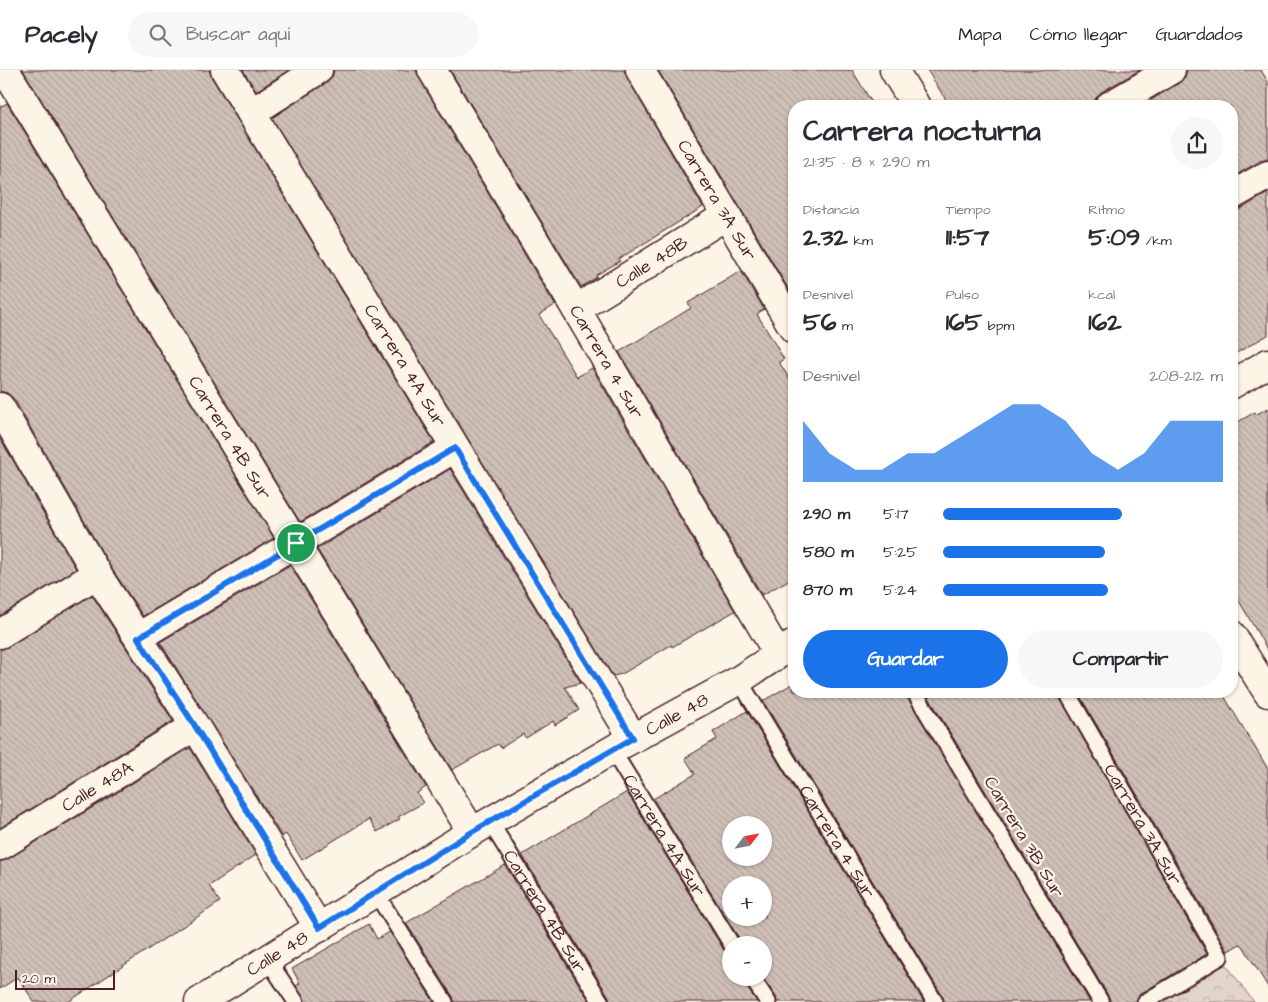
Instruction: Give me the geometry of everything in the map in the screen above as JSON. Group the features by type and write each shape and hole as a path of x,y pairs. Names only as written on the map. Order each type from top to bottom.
{"street":[{"name":"Carrera 4B Sur","path":"5,70 296,543 481,827"},
{"name":"Carrera 4A Sur","path":"225,70 455,448 623,744"},
{"path":"251,113 318,70"},
{"name":"Carrera 4 Sur","path":"432,70 576,309 786,649"},
{"name":"Carrera 3A Sur","path":"640,70 788,319"},
{"path":"895,70 912,100"},
{"path":"1119,100 1171,70"},
{"path":"1238,192 1268,174"},
{"name":"Calle 48B","path":"576,309 727,215"},
{"path":"1238,381 1268,363"},
{"path":"2,413 97,574 195,726 319,928"},
{"path":"138,638 455,448"},
{"path":"0,634 97,574"},
{"path":"1238,645 1268,694"},
{"name":"Calle 48","path":"199,1002 481,827 623,744 739,680 786,649"},
{"name":"Calle 48A","path":"0,846 195,726"}],"lane":[{"name":"Carrera 4 Sur","path":"739,680 935,1002"},
{"name":"Carrera 3B Sur","path":"918,698 1101,1002"},
{"name":"Carrera 3A Sur","path":"1070,698 1220,957 1144,1002"},
{"name":"Carrera 4A Sur","path":"623,744 727,936"},
{"name":"Carrera 4B Sur","path":"481,827 600,1002"},
{"path":"375,892 445,1002"},
{"path":"268,960 296,1002"},
{"path":"757,986 768,1002"}],"green space":[{"path":"1221,958 1254,1002 1148,1002"}],"building":[{"path":"23,70 209,70 212,78 434,442 300,522"},
{"path":"243,70 289,70 256,91"},
{"path":"334,70 416,70 555,305 539,315 577,377 592,368 735,611 622,674 613,676 272,118 326,83 332,78"},
{"path":"450,70 624,70 703,207 619,259 620,261 596,275 597,277 581,287"},
{"path":"658,70 852,70 870,100 788,100 788,288"},
{"path":"927,70 1140,70 1101,92 1095,100 946,100"},
{"path":"1187,70 1261,70 1268,82 1268,159 1260,161 1238,174 1238,100 1151,100 1179,83 1185,77"},
{"path":"7,103 274,538 143,616 110,566 14,399 7,393 0,391 0,107"},
{"path":"1268,193 1268,335 1238,352 1238,210"},
{"path":"741,271 764,309 757,314 784,359 779,362 788,376 788,580 762,595 619,352 691,308 688,303"},
{"path":"1268,408 1268,651 1238,599 1238,422 1255,412 1257,414"},
{"path":"0,438 76,569 0,616"},
{"path":"450,469 581,683 565,687 579,710 555,725 553,721 526,738 523,734 501,748 498,744 452,770 317,549"},
{"path":"290,565 426,787 417,793 423,803 398,817 400,819 377,832 369,819 302,860 286,834 282,837 160,642"},
{"path":"92,595 173,721 0,828 0,650 8,647"},
{"path":"788,686 788,698 909,698 1090,1002 944,1002 943,997 763,701"},
{"path":"929,698 1061,698 1207,954 1140,994 1136,1002 1110,1002 1109,997"},
{"path":"1081,698 1225,698 1268,769 1268,987 1243,946 1240,944 1228,951"},
{"path":"747,711 924,1002 777,1002 768,986 772,986 772,936 738,936 731,926 772,926 772,876 722,876 722,911 653,799 695,774 685,758 717,739 713,732"},
{"path":"190,748 256,855 209,886 220,902 68,1002 34,1002 18,977 0,989 0,862 8,859"},
{"path":"627,792 722,947 722,986 746,986 757,1002 610,1002 609,997 522,855"},
{"path":"505,865 590,1002 454,1002 453,997 406,923"},
{"path":"369,924 377,939 390,932 434,1002 305,1002 296,986 300,983 292,969"}],"route":[{"path":"455,448 633,738 472,832 319,928 195,726 138,638 296,543 455,448"}]}
